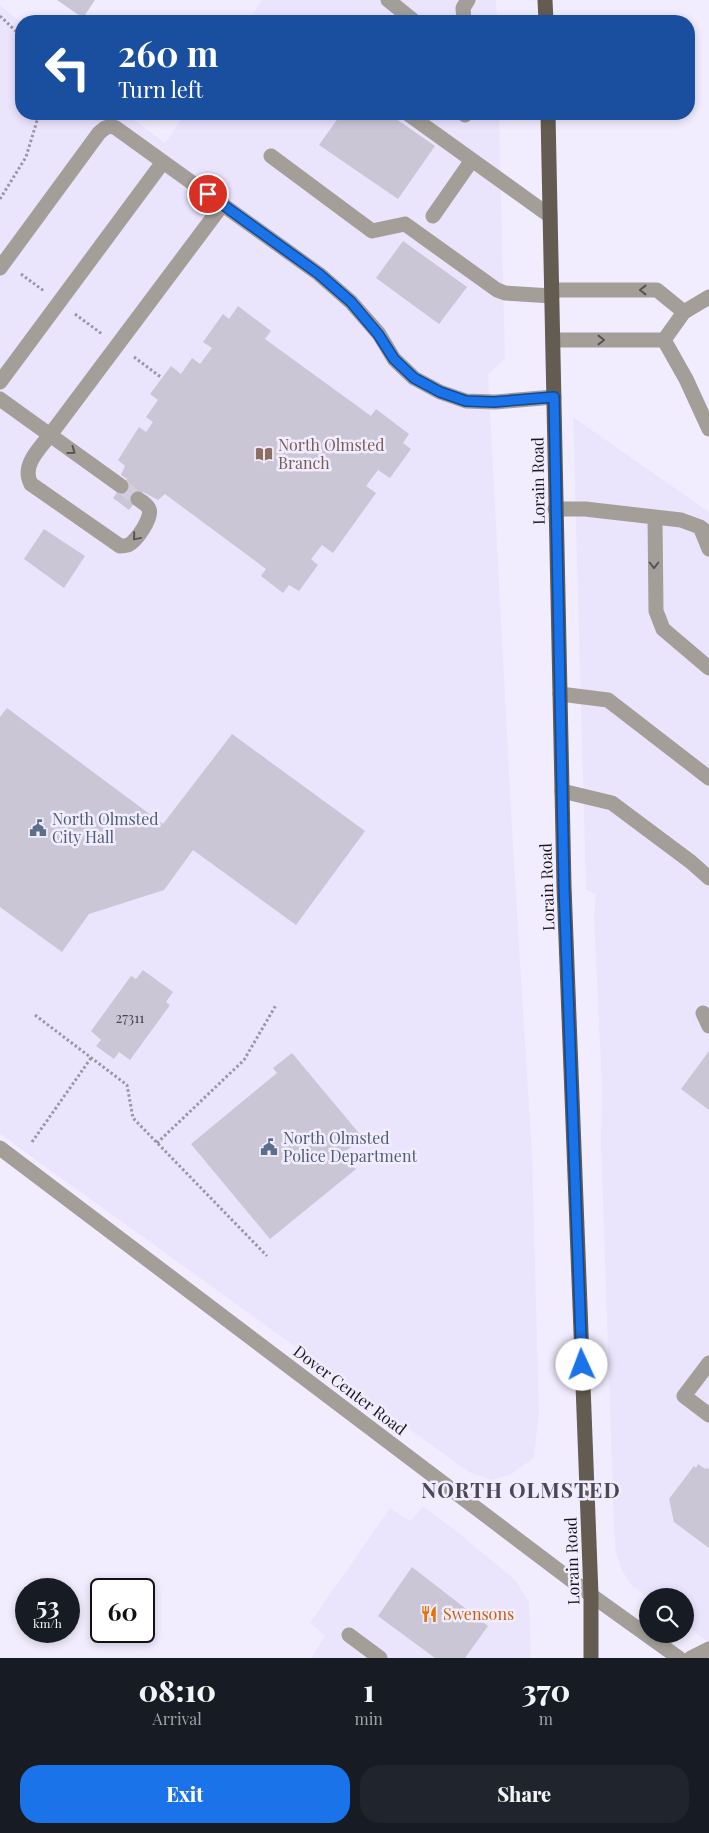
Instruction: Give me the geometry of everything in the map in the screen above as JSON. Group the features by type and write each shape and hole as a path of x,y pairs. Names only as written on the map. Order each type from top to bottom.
{"main road":[{"path":"545,0 546,15"},
{"name":"Lorain Road","path":"548,120 562,791 591,1595 591,1658"}],"street":[{"path":"388,0 407,15"},
{"path":"464,15 463,8 468,0"},
{"path":"416,120 550,216"},
{"path":"2,265 105,128 111,126 319,274 351,302 378,334 394,359 414,378 440,392 466,401 494,402 554,397"},
{"path":"271,156 372,231 405,224 497,290 505,293 657,290 684,312"},
{"path":"433,216 472,160"},
{"path":"0,382 163,162"},
{"path":"138,499 147,505 150,510 150,517 134,541 128,545 120,546 31,484 27,478 27,470 30,462 223,204"},
{"path":"664,340 684,312 709,297"},
{"path":"553,340 664,340"},
{"path":"664,340 686,378 709,429"},
{"path":"0,399 121,486"},
{"path":"556,509 585,509 681,520 705,531 709,549"},
{"path":"654,517 656,611 663,629 709,668"},
{"path":"560,694 608,700 709,778"},
{"path":"562,791 612,803 691,862 709,878"},
{"name":"Dover Center Road","path":"0,1148 591,1595 679,1658"},
{"path":"709,1363 684,1396 709,1415"},
{"path":"349,1635 380,1658"},
{"path":"691,1658 709,1649"}],"path":[{"path":"0,16 15,30"},
{"path":"0,199 26,157 37,120"},
{"path":"2,265 60,302 162,378"},
{"path":"157,1142 244,1060 276,1005"},
{"path":"35,1016 126,1085 133,1118 267,1256"},
{"path":"32,1142 91,1058"}],"shaded area":[{"path":"262,0 496,0 497,15 252,15"},
{"path":"0,5 15,18 15,120 135,120 165,143 181,120 499,120 505,358 488,374 513,847 532,1153 539,1413 534,1458 510,1475 491,1480 469,1472 0,1134"},
{"path":"573,417 709,512 709,1643 694,1632 694,1588 639,1588 639,1591 630,1584 616,1554 601,1142 602,1087 594,917 596,894 586,890"},
{"path":"423,1507 450,1526 515,1580 529,1602 531,1658 311,1658 325,1636 310,1623 390,1508 410,1521"}],"building":[{"path":"57,0 95,0 85,15 79,15"},
{"path":"337,120 398,120 435,146 398,199 319,145"},
{"path":"403,241 467,287 439,324 376,278"},
{"name":"North Olmsted Branch","path":"238,306 271,331 265,339 371,416 376,409 409,434 403,443 411,449 390,478 378,470 366,486 376,493 333,553 322,545 311,559 318,565 299,591 289,585 283,593 261,576 266,569 165,494 158,500 143,492 129,510 113,498 127,479 121,475 125,466 118,460 139,427 146,432 153,422 146,417 158,400 150,394 171,366 181,374 192,358 200,364 212,348 203,342 223,314 229,319"},
{"path":"44,529 85,556 64,588 24,559"},
{"path":"7,708 163,824 232,734 365,831 296,925 193,850 164,890 89,914 62,952 0,907 0,717"},
{"path":"143,970 173,992 166,1002 170,1005 130,1060 119,1052 114,1059 96,1046 101,1040 91,1031 131,976 136,979"},
{"path":"709,1051 709,1110 681,1089"},
{"path":"292,1053 363,1138 343,1153 356,1169 270,1239 191,1144 277,1073 273,1068"},
{"path":"698,1464 705,1469 709,1469 709,1548 674,1522 669,1499 694,1466 696,1468"},
{"path":"412,1567 488,1626 465,1658 435,1658 378,1616"}],"tunnel":[{"path":"121,486 138,499"}],"place":[{"name":"North Olmsted Branch","path":"264,454"},
{"name":"North Olmsted City Hall","path":"38,828"},
{"name":"North Olmsted Police Department","path":"269,1147"},
{"name":"Swensons","path":"429,1614"}],"district":[{"name":"NORTH OLMSTED","path":"521,1491"}],"route":[{"path":"208,194 319,274 351,302 378,334 394,359 414,378 440,392 466,401 494,402 554,397 564,886 582,1365"}]}
